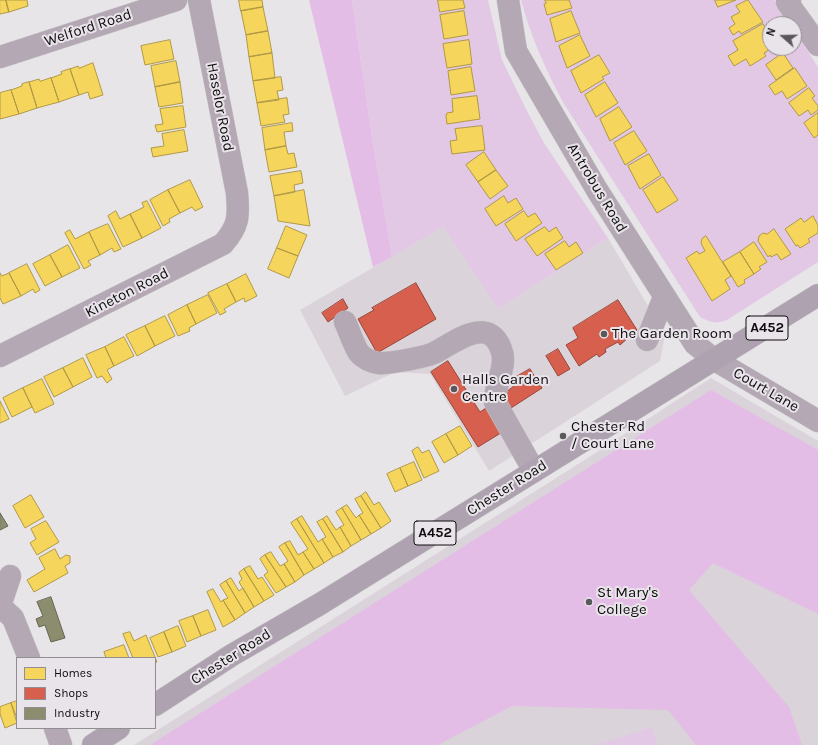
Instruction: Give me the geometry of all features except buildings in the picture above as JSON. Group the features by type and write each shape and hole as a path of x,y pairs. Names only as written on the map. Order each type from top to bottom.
{"highway":[{"name":"Chester Road","path":"156,704 232,655 320,604 818,295"},
{"path":"93,745 117,729"}],"street":[{"name":"Welford Road","path":"0,57 176,0"},
{"name":"Haselor Road","path":"199,0 237,193 239,215"},
{"name":"Antrobus Road","path":"508,0 516,51 597,190 694,344 715,360"},
{"path":"788,1 818,45"},
{"name":"Kineton Road","path":"0,356 223,244 232,234 239,215"},
{"path":"646,340 664,297"},
{"path":"345,322 360,353 370,361 383,364 433,353 469,334 477,332 491,336 497,341 503,356 502,368 495,394 495,402 534,471"},
{"name":"Court Lane","path":"715,360 818,420"},
{"path":"10,576 0,606 13,618 30,657"},
{"path":"55,729 61,745"}],"shaded area":[{"path":"309,0 352,0 372,137 392,257 373,267"},
{"path":"352,0 488,0 502,60 528,113 544,143 608,238 498,309 443,227 392,257 372,137"},
{"path":"521,0 774,0 785,16 762,16 762,56 802,56 802,42 818,67 818,262 727,320 714,322 707,321 700,317 564,104 551,79 529,27"},
{"name":"Halls Garden Centre","path":"443,227 498,309 608,238 665,335 660,361 489,471 430,374 395,372 345,396 300,310"},
{"name":"St Mary's College","path":"711,378 818,441 818,745 134,745 586,459"},
{"name":"St Mary's College","path":"711,390 818,450 818,614 713,563 689,590 789,707 802,745 696,745 668,710 512,706 438,745 150,745"},
{"path":"652,727 658,745 597,745"}],"place":[{"name":"The Garden Room","path":"604,334"},
{"name":"Halls Garden Centre","path":"454,389"},
{"name":"Chester Rd / Court Lane","path":"563,436"},
{"name":"St Mary's College","path":"589,602"}]}
